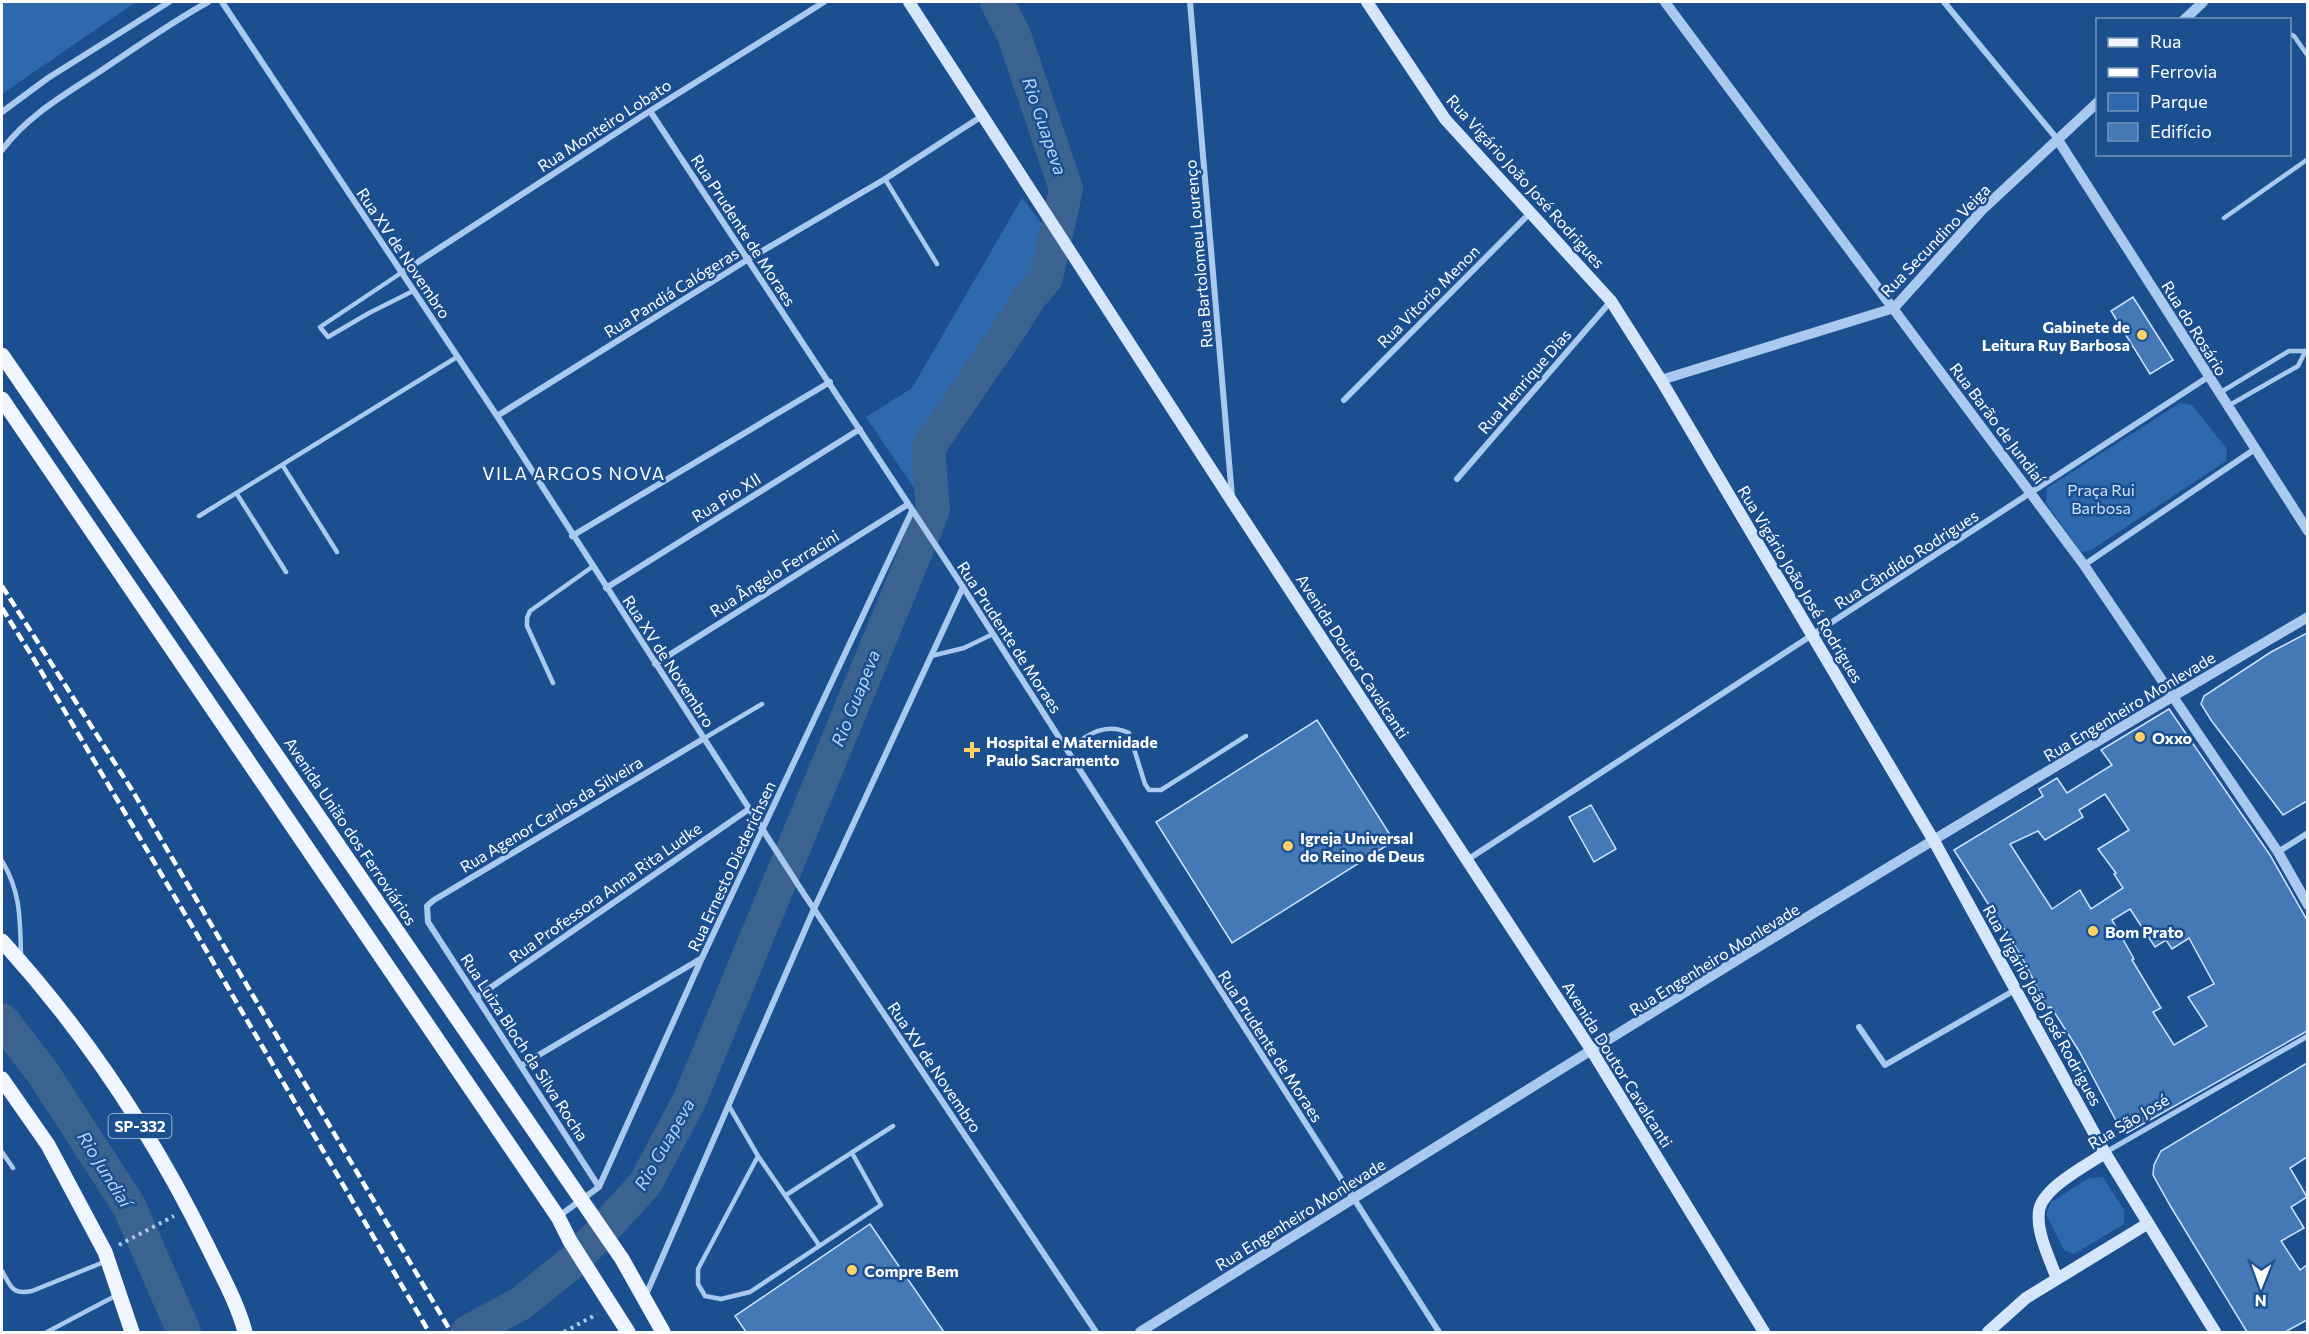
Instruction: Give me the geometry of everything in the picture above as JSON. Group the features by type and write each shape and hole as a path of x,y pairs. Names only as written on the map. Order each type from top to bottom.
{"main road":[{"name":"Avenida Doutor Cavalcanti","path":"909,2 1083,273 1592,1051 1764,1332"},
{"name":"Rua Vigário João José Rodrigues","path":"1367,2 1444,118 1611,301 1662,380 1934,841 2105,1153 2215,1332"},
{"name":"Avenida União dos Ferroviários","path":"2,355 622,1259 663,1332"},
{"path":"2,399 558,1217 570,1241 628,1332"},
{"name":"SP-332","path":"2,941 21,962 122,1094 189,1209 240,1313 244,1332"},
{"path":"2,1079 48,1145 107,1256 132,1332"},
{"name":"Rua São José","path":"2057,1279 2041,1234 2038,1211 2042,1200 2052,1189 2105,1153"},
{"path":"1988,1332 2026,1299 2147,1224"}],"street":[{"path":"2,112 48,78 169,2"},
{"path":"2,150 15,132 55,101 178,19 208,2"},
{"name":"Rua XV de Novembro","path":"222,2 497,416 804,894 1096,1332"},
{"name":"Rua Monteiro Lobato","path":"401,273 650,111 824,2"},
{"name":"Rua Bartolomeu Lourenço","path":"1190,2 1233,503"},
{"name":"Rua Barão de Jundiaí","path":"1665,2 2084,565 2278,852 2307,905"},
{"path":"1944,2 2058,140"},
{"path":"2186,18 2203,2"},
{"name":"Rua Secundino Veiga","path":"1662,380 1894,308 1983,209 2096,103"},
{"name":"Rua Prudente de Moraes","path":"650,111 963,587 1439,1332"},
{"name":"Rua Pandiá Calógeras","path":"497,416 747,260 885,179 982,116"},
{"name":"Rua do Rosário","path":"2058,140 2307,531"},
{"name":"Rua Vitorio Menon","path":"1344,400 1531,212"},
{"name":"Rua Henrique Dias","path":"1457,479 1611,301"},
{"name":"Rua Cândido Rodrigues","path":"1467,861 2208,378"},
{"path":"572,536 830,382"},
{"name":"Rua Pio XII","path":"606,588 860,429"},
{"path":"2084,565 2255,449"},
{"name":"Rua Ângelo Ferracini","path":"655,664 907,505"},
{"name":"Rua Ernesto Diederichsen","path":"558,1217 583,1203 599,1187 702,958 912,511"},
{"path":"644,1300 814,909 963,587"},
{"name":"Rua Engenheiro Monlevade","path":"1140,1332 1934,841 2307,617"},
{"name":"Rua Agenor Carlos da Silveira","path":"428,922 427,906 434,900 704,739"},
{"name":"Rua Professora Anna Rita Ludke","path":"477,997 749,809"},
{"path":"2278,852 2307,833"},
{"name":"Rua Luiza Bloch da Silva Rocha","path":"428,922 599,1187"},
{"path":"522,1065 702,958"},
{"path":"1859,1027 1885,1065 2016,990"},
{"name":"Rua São José","path":"2105,1153 2307,1036"}],"lane":[{"path":"2291,35 2295,36 2307,56"},
{"path":"2224,218 2307,159"},
{"path":"885,179 937,264"},
{"path":"401,273 320,327 328,337 413,291"},
{"path":"2219,394 2289,351 2306,351 2298,366 2227,406"},
{"path":"199,516 458,357"},
{"path":"283,466 337,552"},
{"path":"237,494 286,572"},
{"path":"554,682 527,626 527,618 530,612 592,567"},
{"path":"931,656 964,648 993,634"},
{"path":"704,739 762,704"},
{"path":"1067,750 1102,728 1118,728 1129,733 1145,784 1149,790 1154,791 1161,790 1246,736"},
{"path":"2,861 12,879 19,909 21,962"},
{"path":"729,1106 758,1156 819,1245"},
{"path":"786,1195 893,1126"},
{"path":"2,1152 13,1168"},
{"path":"758,1156 698,1269 698,1284 705,1296 721,1299 750,1292 881,1205 852,1154"},
{"path":"2,1271 14,1291 20,1294 32,1292 107,1256"},
{"path":"47,1332 119,1294"}],"path":[{"path":"107,1256 189,1209"},
{"path":"564,1332 611,1306"}],"green space":[{"path":"2,2 136,2 2,94"},
{"path":"1022,198 1046,229 1025,285 952,391 918,451 924,503 866,417 912,388"},
{"name":"Praça Rui Barbosa","path":"2180,403 2192,405 2227,449 2226,461 2090,551 2081,552 2046,503 2047,488"},
{"path":"2103,1177 2124,1210 2124,1224 2074,1254 2064,1250 2046,1214 2051,1202 2089,1178"}],"building":[{"name":"Gabinete de Leitura Ruy Barbosa","path":"2133,297 2173,360 2150,374 2111,311"},
{"path":"2307,633 2307,801 2283,815 2201,704 2204,696 2271,652"},
{"path":"2169,709 2270,855 2307,920 2307,1031 2127,1133 2121,1130 2079,1051 2051,1007 2048,1008 2020,954 1954,850 2043,796 2039,789 2057,778 2067,793 2112,765 2101,750","holes":["2105,794 2129,830 2098,849 2116,873 2114,874 2123,888 2091,909 2080,890 2052,909 2010,844 2038,831 2045,840 2083,817 2079,810","2130,909 2155,947 2166,940 2172,949 2189,938 2214,984 2188,997 2207,1026 2174,1045 2153,1012 2161,1008 2132,960 2134,959 2112,920"]},
{"path":"1317,720 1394,841 1232,943 1156,822"},
{"path":"1591,805 1616,849 1594,862 1569,817"},
{"path":"2307,1063 2307,1157 2290,1168 2307,1197 2291,1207 2304,1228 2281,1241 2300,1270 2307,1265 2307,1320 2285,1332 2247,1332 2153,1175 2154,1165 2161,1151"},
{"name":"Compre Bem","path":"870,1224 944,1332 746,1332 735,1316"}],"waterway":[{"name":"Rio Guapeva","path":"468,1332 520,1304 576,1259 645,1184 690,1099 933,510 928,448 1029,298 1046,278 1066,189 1014,35 997,2"},
{"name":"Rio Jundiaí","path":"2,1020 43,1073 129,1206 184,1332"}],"railway":[{"path":"2,586 132,790 451,1332"},
{"path":"2,608 192,926 429,1332"}],"place":[{"name":"Gabinete de Leitura Ruy Barbosa","path":"2142,335"},
{"name":"Oxxo","path":"2140,737"},
{"name":"Hospital e Maternidade Paulo Sacramento","path":"972,750"},
{"name":"Igreja Universal do Reino de Deus","path":"1288,846"},
{"name":"Bom Prato","path":"2093,931"},
{"name":"Compre Bem","path":"852,1270"}],"district":[{"name":"VILA ARGOS NOVA","path":"574,473"}]}
